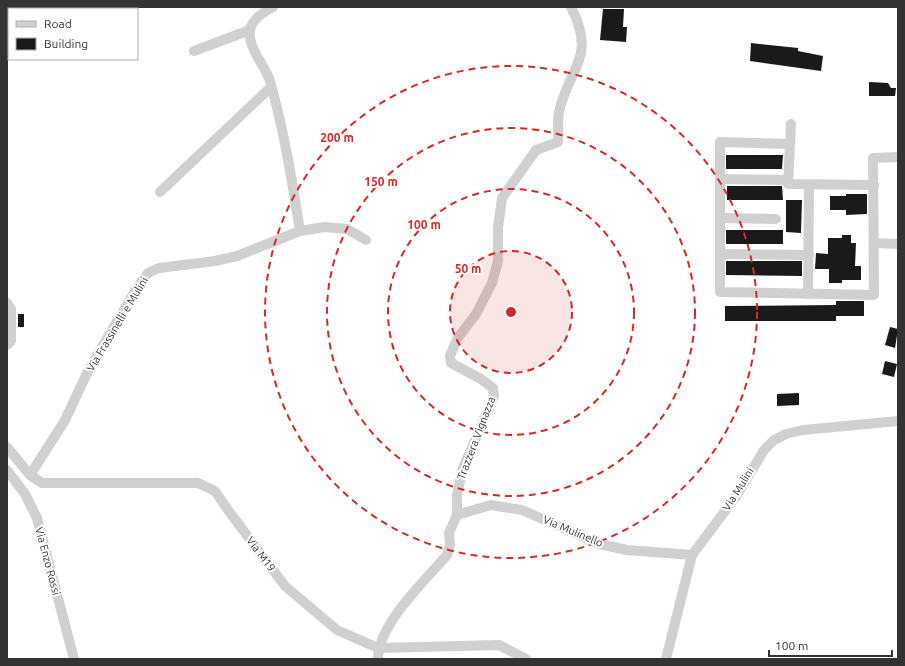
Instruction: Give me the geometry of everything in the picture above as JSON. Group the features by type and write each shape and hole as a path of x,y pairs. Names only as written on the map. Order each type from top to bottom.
{"street":[{"path":"273,7 258,16 250,30 251,42 268,76 271,87 288,156 300,232"},
{"name":"Trazzera Vignazza","path":"378,648 396,615 447,555 450,544 449,533 457,515 457,494 463,468 494,396 493,388 481,379 451,363 450,356 457,339 476,314 492,283 498,261 498,228 502,198 536,150 558,142 560,130 559,113 566,91 579,65 582,47 582,35 571,7"},
{"path":"194,51 250,30"},
{"path":"160,192 271,87"},
{"path":"792,124 788,184 874,185"},
{"path":"790,144 720,142 720,292 874,295 873,158 898,157"},
{"path":"720,179 788,180"},
{"path":"808,294 809,184"},
{"path":"720,218 776,219"},
{"name":"Via Frassinelli e Mulini","path":"30,474 64,422 89,369 138,286 148,273 159,268 215,261 237,256 300,232 325,227 347,229 366,240"},
{"path":"874,243 898,244"},
{"path":"720,254 808,255"},
{"path":"7,304 11,309 11,341 7,345"},
{"name":"Via Mulini","path":"666,659 692,555 736,495 756,459 774,440 786,434 802,430 898,421"},
{"name":"Via M19","path":"7,447 30,474 42,483 198,483 215,491 285,586 337,630 378,648 499,645 526,659"},
{"name":"Via Enzo Rossi","path":"9,475 37,518 74,659"},
{"name":"Via Mulinello","path":"457,515 491,505 522,510 599,544 628,550 692,555"},
{"path":"378,648 378,659"}],"building":[{"path":"603,9 624,9 623,27 627,27 626,42 600,40"},
{"path":"751,43 798,48 798,51 823,56 821,71 750,61"},
{"path":"869,82 888,83 891,88 896,88 895,96 869,96"},
{"path":"726,155 783,155 782,169 726,169"},
{"path":"727,186 782,186 783,200 727,200"},
{"path":"846,194 867,194 867,214 846,215 846,210 830,210 830,196 846,196"},
{"path":"786,200 802,200 801,233 786,232"},
{"path":"726,230 783,230 783,244 726,244"},
{"path":"842,235 851,235 851,243 856,243 855,266 861,266 861,280 842,280 842,283 829,283 829,269 815,269 816,253 828,254 828,238 842,238"},
{"path":"726,261 802,261 802,276 726,275"},
{"path":"836,301 864,301 864,316 836,316 836,321 725,321 725,306 836,305"},
{"path":"18,314 24,314 24,327 18,327"},
{"path":"890,327 898,329 895,348 885,345"},
{"path":"885,361 897,364 894,377 882,374"},
{"path":"799,393 799,405 777,406 777,394"}]}
